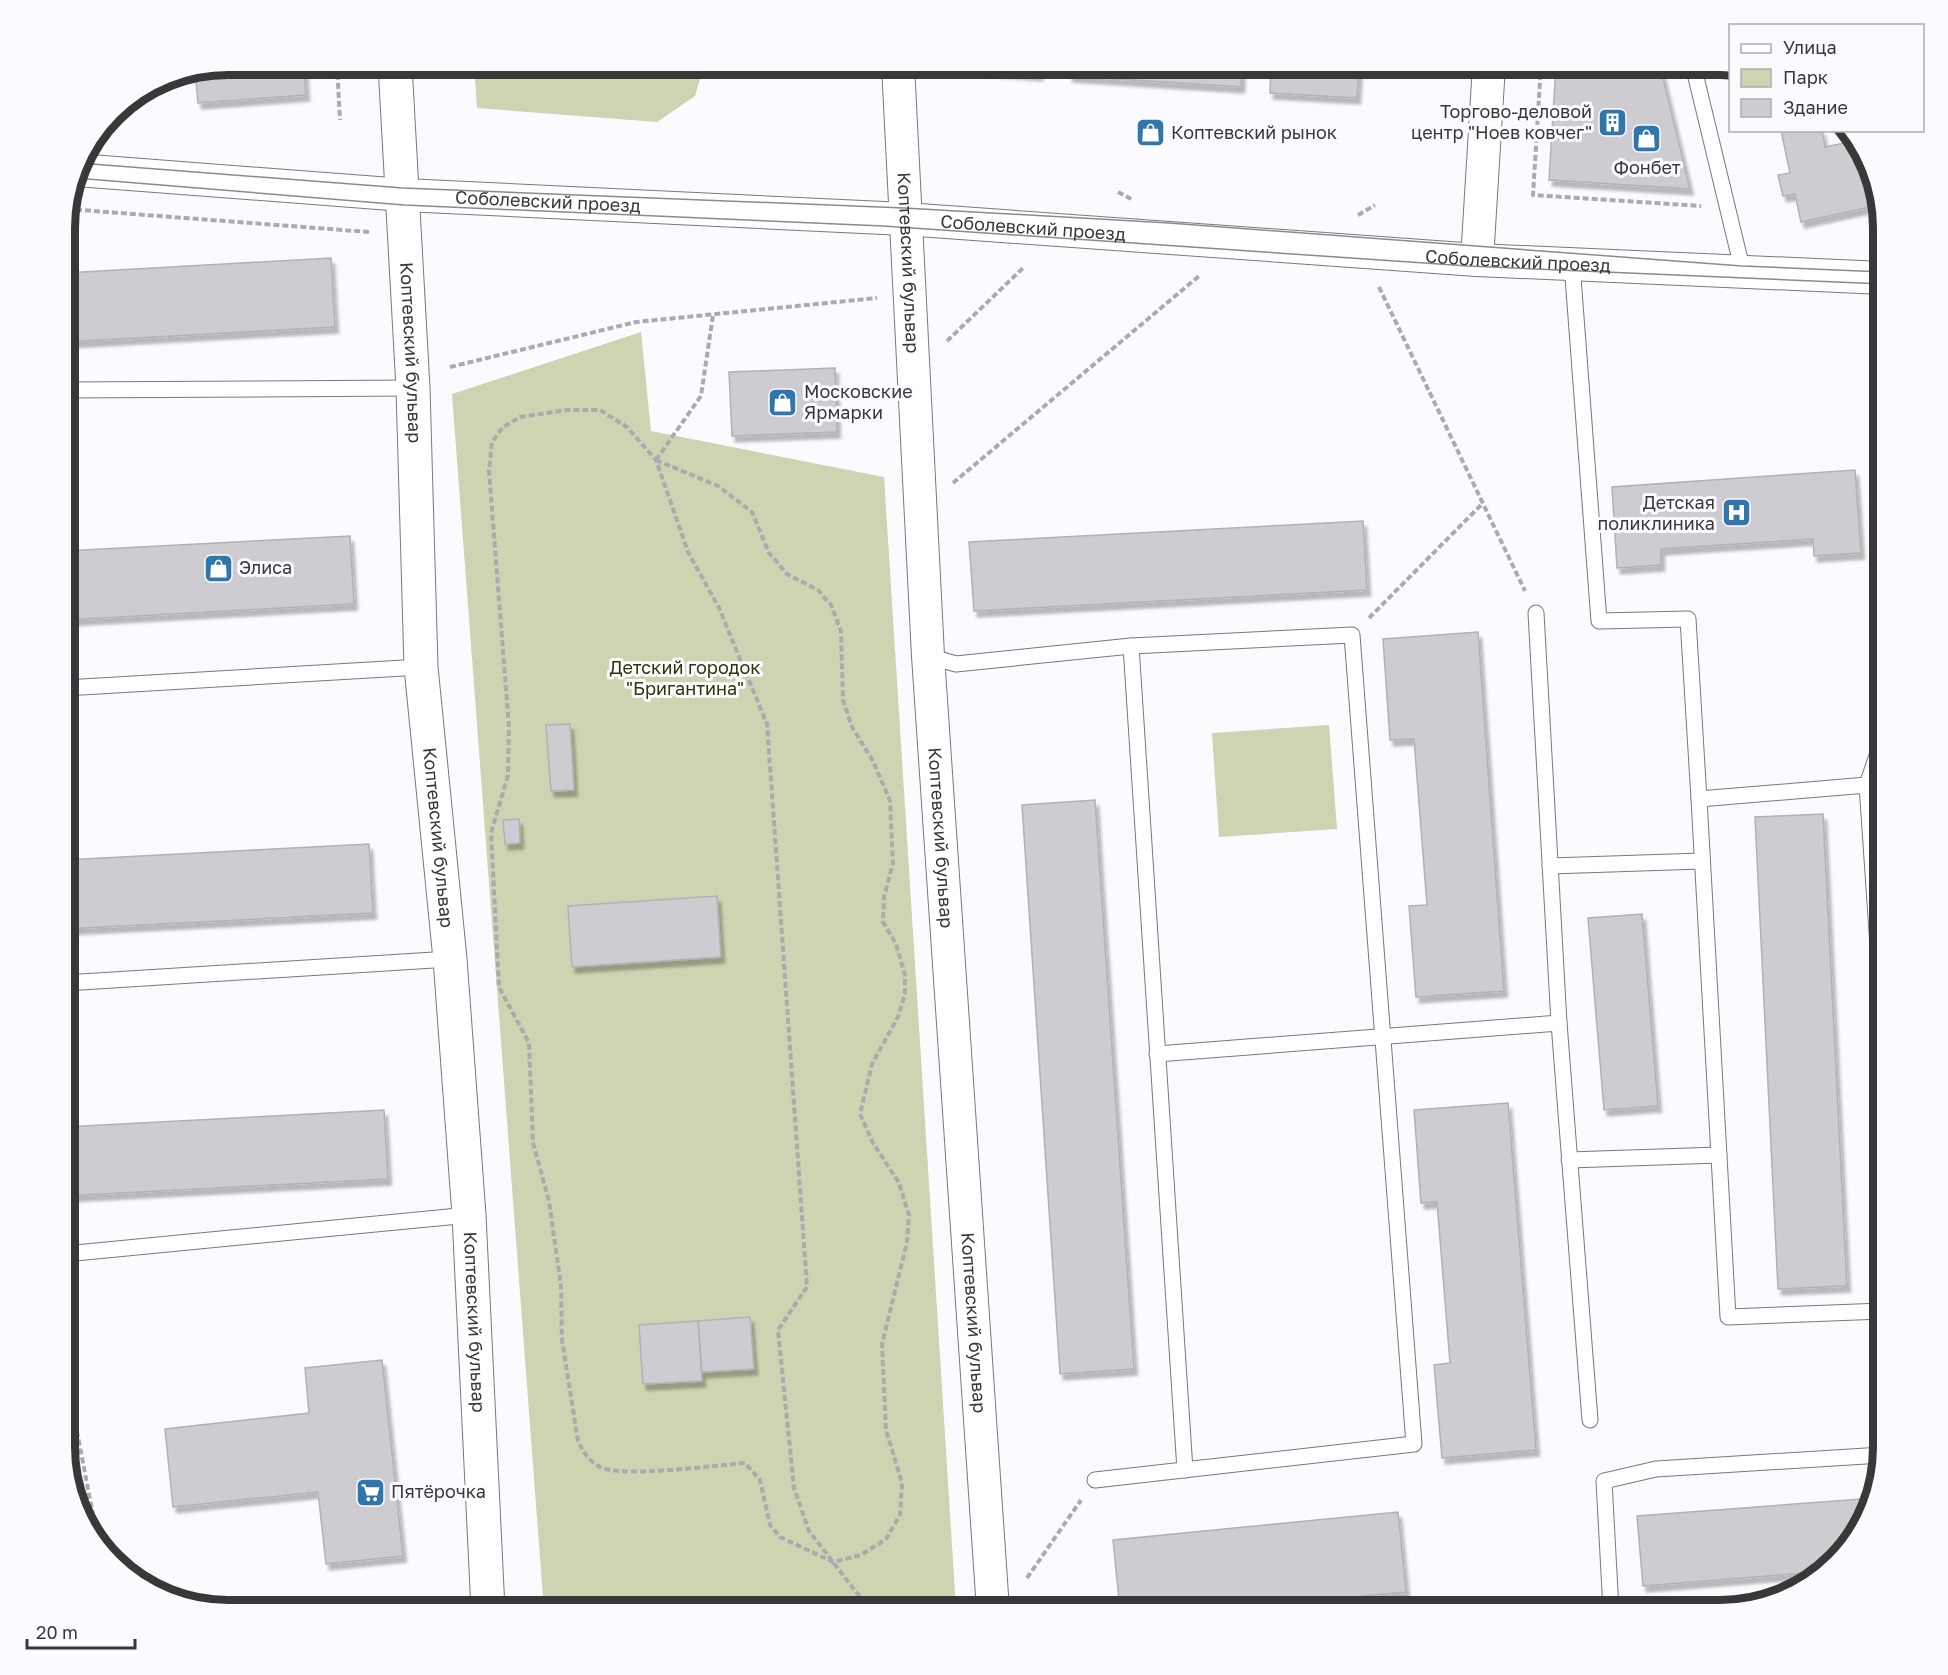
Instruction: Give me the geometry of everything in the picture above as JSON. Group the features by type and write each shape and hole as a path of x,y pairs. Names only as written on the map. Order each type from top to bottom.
{"street":[{"name":"Коптевский бульвар","path":"396,75 413,388 421,667 450,959 469,1215 487,1600"},
{"name":"Коптевский бульвар","path":"897,75 928,656 992,1600"},
{"path":"1477,260 1489,75"},
{"name":"Соболевский проезд","path":"86,171 404,195 904,219 1477,260 1873,278"}],"lane":[{"path":"1696,75 1743,272"},
{"path":"1572,264 1599,621 1689,619 1728,1317 1873,1311"},
{"path":"75,390 413,388"},
{"path":"1536,613 1559,1023 1590,1420"},
{"path":"928,656 956,664 1131,646 1352,635 1414,1444 1095,1480"},
{"path":"1131,646 1185,1470"},
{"path":"75,687 421,667"},
{"path":"1873,768 1867,785 1873,868"},
{"path":"1699,799 1867,785"},
{"path":"1550,866 1702,861"},
{"path":"75,982 450,959"},
{"path":"1157,1054 1559,1023"},
{"path":"1569,1160 1719,1155"},
{"path":"75,1253 469,1215"},
{"path":"1610,1600 1604,1482 1656,1469 1873,1456"}],"path":[{"path":"338,75 340,120"},
{"path":"1540,75 1533,195 1728,208"},
{"path":"1352,219 1375,205"},
{"path":"76,210 406,235"},
{"path":"942,346 1024,267"},
{"path":"952,483 1199,276"},
{"path":"1379,286 1536,613"},
{"path":"450,367 636,322 884,298"},
{"path":"656,460 701,396 713,315"},
{"path":"656,460 718,486 752,512 769,553 788,574 818,590 831,604 841,631 843,700 852,727 873,761 890,801 893,863 884,897 883,922 896,945 905,975 905,994 898,1017 872,1064 860,1114 873,1143 899,1183 909,1215 907,1242 882,1344 886,1430 902,1483 900,1515 886,1539 861,1555 833,1562 780,1538 770,1525 760,1480 745,1464 622,1472 599,1468 584,1454 578,1441 562,1340 561,1286 549,1201 533,1143 529,1042 514,1019 499,987 491,833 508,776 509,728 489,471 492,442 503,427 520,417 567,410 600,410 627,427 656,460 688,552 719,608 767,724 807,1287 778,1330 794,1488 809,1532 833,1562 862,1600"},
{"path":"1352,635 1483,503"},
{"path":"75,1421 94,1520"},
{"path":"1025,1580 1095,1480"}],"green space":[{"path":"475,75 701,75 695,96 657,122 477,108"},
{"name":"Детский городок \"Бригантина\"","path":"641,332 651,431 884,477 955,1600 543,1600 452,394"},
{"path":"1329,725 1337,829 1219,837 1212,733"}],"building":[{"path":"218,75 305,75 306,95 198,103 196,79"},
{"path":"1069,75 1242,75 1241,87"},
{"path":"1271,75 1358,75 1357,98 1270,93"},
{"name":"Торгово-деловой центр \"Ноев ковчег\"","path":"1555,75 1662,75 1690,189 1549,180"},
{"path":"1781,132 1822,132 1825,147 1847,143 1865,178 1872,207 1801,222 1795,194 1783,196 1778,175 1790,173"},
{"path":"331,258 335,327 75,341 75,272"},
{"name":"Московские Ярмарки","path":"835,368 837,432 732,436 729,372"},
{"name":"Детская поликлиника","path":"1855,470 1861,553 1814,556 1813,539 1661,549 1661,565 1617,568 1612,487"},
{"path":"1363,521 1367,590 974,611 969,542"},
{"path":"350,536 354,604 75,619 75,550"},
{"path":"1478,632 1504,991 1416,997 1409,906 1427,905 1414,739 1390,740 1383,639"},
{"path":"570,724 574,790 551,791 546,725"},
{"path":"1095,800 1134,1369 1060,1374 1022,805"},
{"path":"1823,814 1847,1286 1778,1289 1755,817"},
{"path":"519,819 520,843 505,844 503,820"},
{"path":"369,844 373,913 75,928 75,859"},
{"path":"717,896 721,957 572,967 568,906"},
{"path":"1642,914 1658,1106 1604,1110 1588,918"},
{"path":"1508,1103 1536,1450 1442,1458 1434,1365 1450,1363 1437,1202 1421,1203 1414,1110"},
{"path":"384,1110 388,1179 75,1195 75,1126"},
{"path":"750,1317 754,1369 702,1372 698,1321"},
{"path":"698,1321 702,1381 643,1384 639,1325"},
{"path":"382,1360 403,1556 326,1564 318,1492 173,1507 165,1429 309,1413 305,1368"},
{"path":"1864,1499 1853,1524 1835,1548 1806,1573 1643,1586 1637,1516"},
{"path":"1398,1512 1406,1592 1322,1600 1119,1600 1113,1540"}],"tram line":[{"path":"89,164 403,188 904,208 1169,223 1742,266 1873,272"},
{"path":"83,179 404,205 883,226 1468,266 1873,284"}],"place":[{"name":"Торгово-деловой центр \"Ноев ковчег\"","path":"1613,122"},
{"name":"Коптевский рынок","path":"1150,133"},
{"name":"Фонбет","path":"1647,139"},
{"name":"Московские Ярмарки","path":"783,402"},
{"name":"Детская поликлиника","path":"1736,513"},
{"name":"Элиса","path":"218,568"},
{"name":"Пятёрочка","path":"370,1492"}]}
